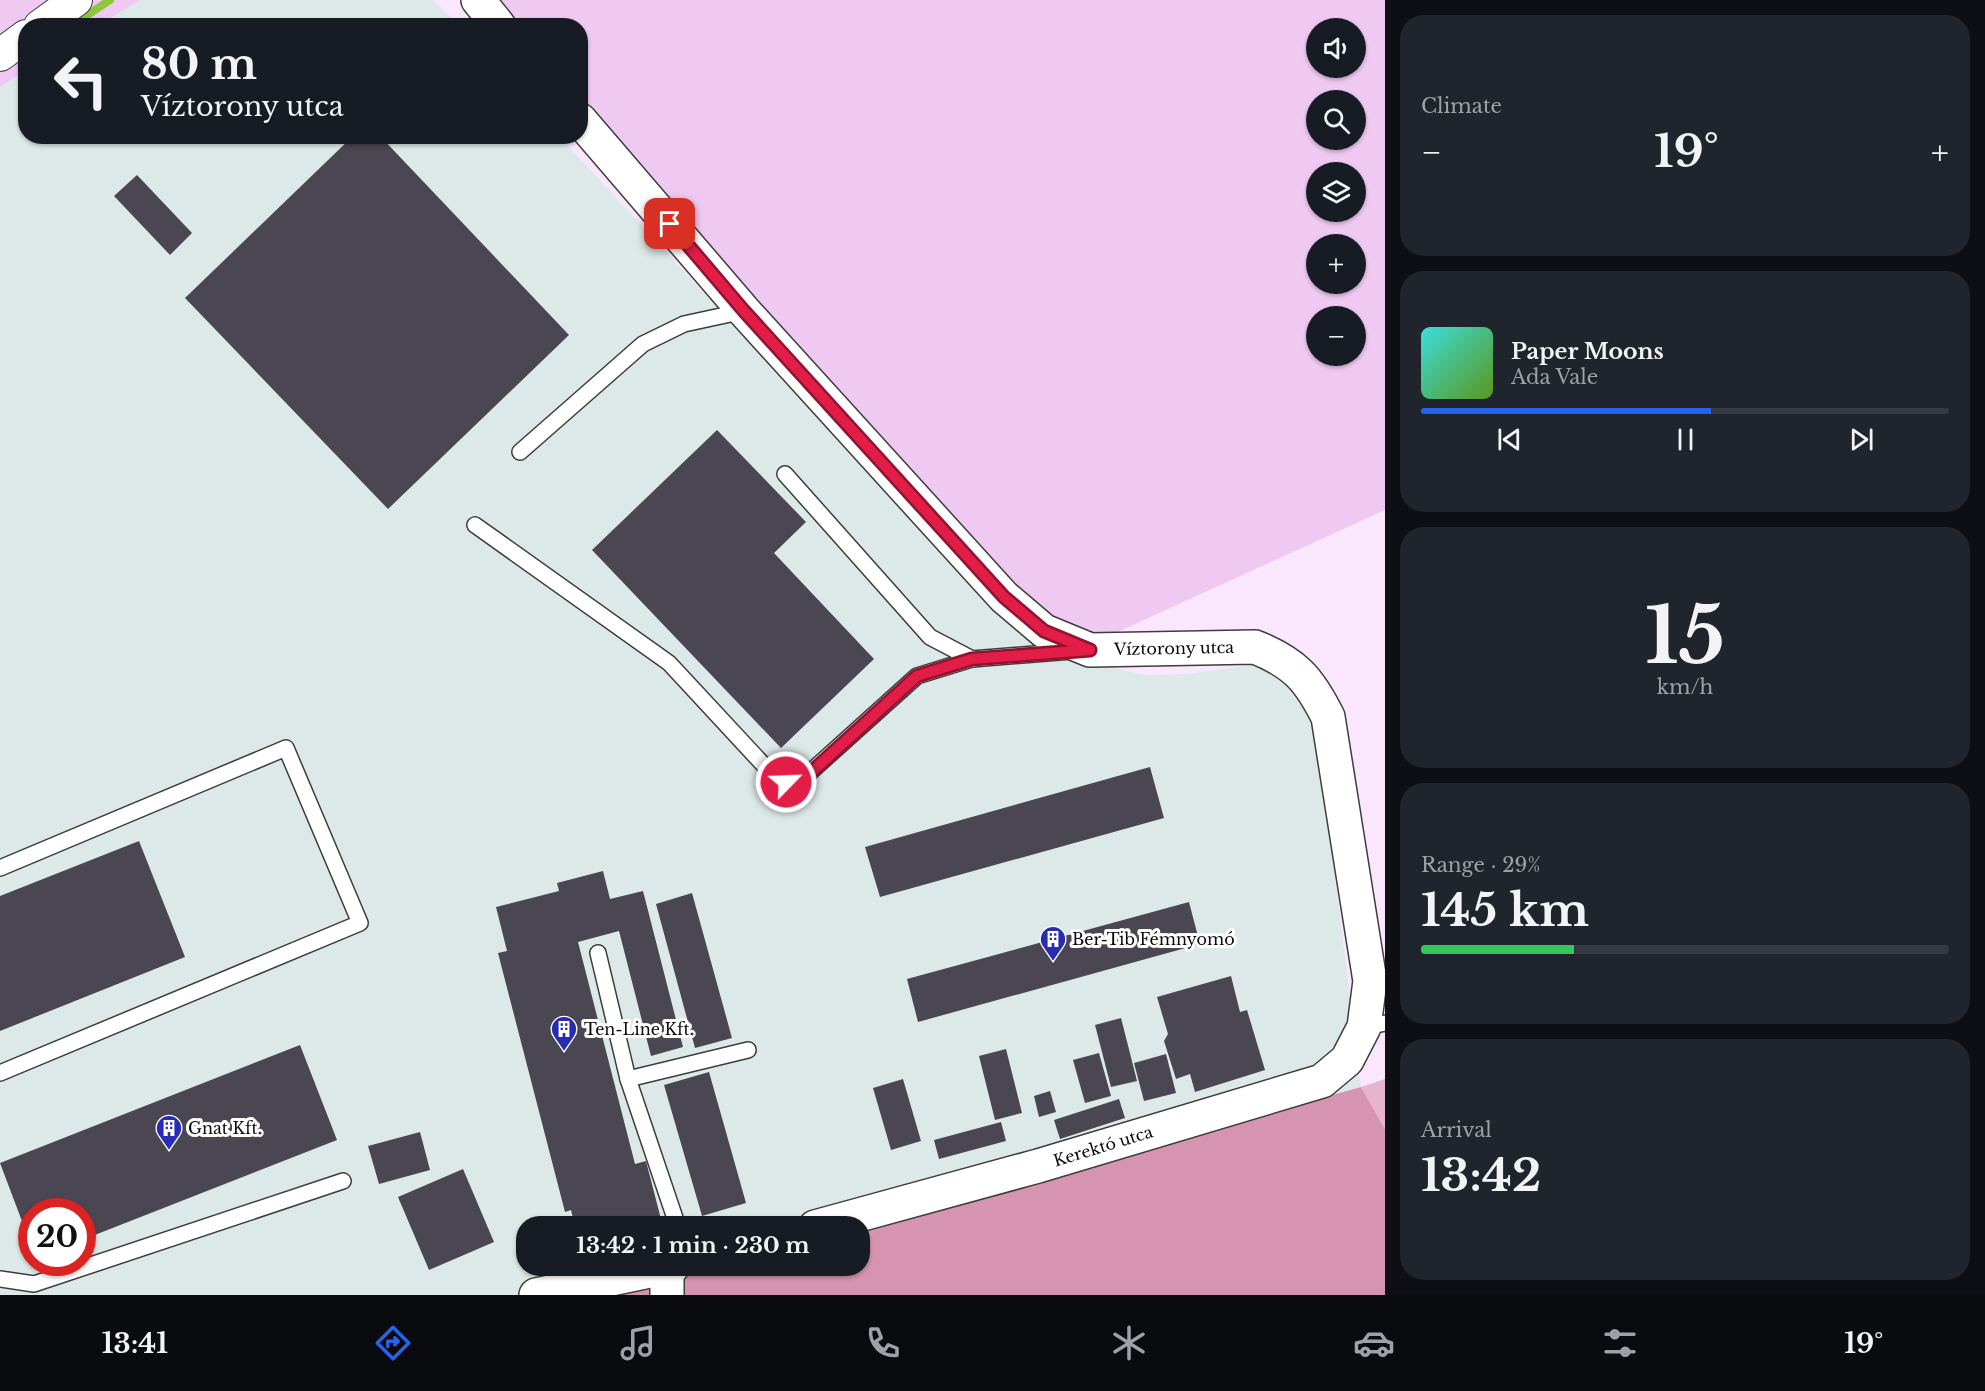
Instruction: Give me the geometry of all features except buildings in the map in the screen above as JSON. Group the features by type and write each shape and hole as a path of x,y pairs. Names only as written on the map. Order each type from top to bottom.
{"street":[{"path":"51,18 76,0"},
{"path":"478,0 493,18"},
{"path":"0,55 18,42"},
{"name":"Víztorony utca","path":"588,129 744,311 1004,597 1044,631 1090,650 1255,647 1278,656 1297,669 1314,690 1328,717 1375,1025"},
{"name":"Kerektó utca","path":"855,1216 1038,1166 1322,1081 1347,1060 1375,1025"},
{"path":"536,1295 669,1276"}],"lane":[{"path":"520,452 643,344 684,324 744,311"},
{"path":"785,474 930,636 972,659"},
{"path":"475,525 669,663 772,774 786,782 807,776 917,676 972,659 1090,650"},
{"path":"0,868 286,748 360,923 0,1073"},
{"path":"597,954 628,1079 674,1216"},
{"path":"628,1079 748,1050"},
{"path":"0,1279 34,1284 343,1181"}],"shaded area":[{"path":"0,0 141,0 111,18 18,18 18,75 0,87"},
{"path":"141,0 434,0 451,18 112,18"},
{"path":"484,0 1385,0 1385,510 1100,640 1033,609 588,115 588,18 501,18"},
{"path":"18,75 18,144 566,144 982,594 1099,665 1145,675 1187,674 1253,665 1291,681 1314,707 1361,1087 870,1223 870,1216 516,1216 516,1276 677,1276 609,1295 0,1295 0,87"},
{"path":"1385,1079 1385,1129 1361,1087"},
{"path":"1361,1087 1385,1129 1385,1295 609,1295 677,1276 870,1276 870,1223"}],"waterway":[{"path":"83,18 110,0"}],"place":[{"name":"Ber-Tib Fémnyomó","path":"1053,962"},
{"name":"Ten-Line Kft.","path":"564,1052"},
{"name":"Gnat Kft.","path":"169,1151"}],"route":[{"path":"670,224 744,311 1004,597 1044,631 1090,650 972,659 917,676 807,776 786,782"}]}
